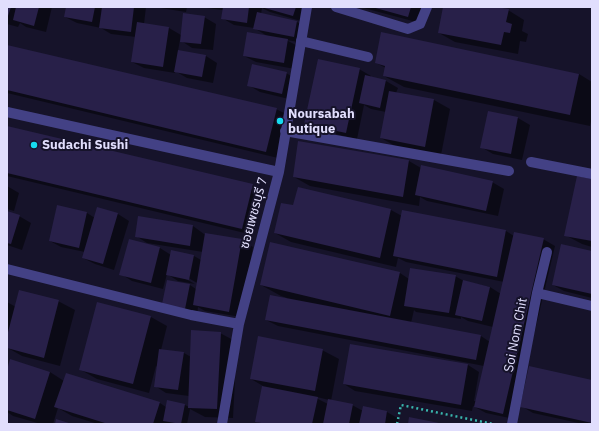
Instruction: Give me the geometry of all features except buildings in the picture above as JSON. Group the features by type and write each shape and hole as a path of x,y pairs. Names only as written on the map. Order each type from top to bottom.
{"street":[{"name":"ซอยเพชรบุรี 7","path":"222,424 239,324 278,172 308,7"},
{"path":"336,7 408,29 420,24 427,7"},
{"path":"301,41 368,56"},
{"path":"7,112 278,172"},
{"path":"285,131 508,171"},
{"path":"531,162 592,174"},
{"name":"Soi Nom Chit","path":"512,424 537,293 547,252"},
{"path":"7,269 191,315 239,324"},
{"path":"537,293 592,306"}],"path":[{"path":"397,424 401,405 493,424"}],"place":[{"name":"Noursabah butique","path":"280,121"},
{"name":"Sudachi Sushi","path":"34,145"}]}
